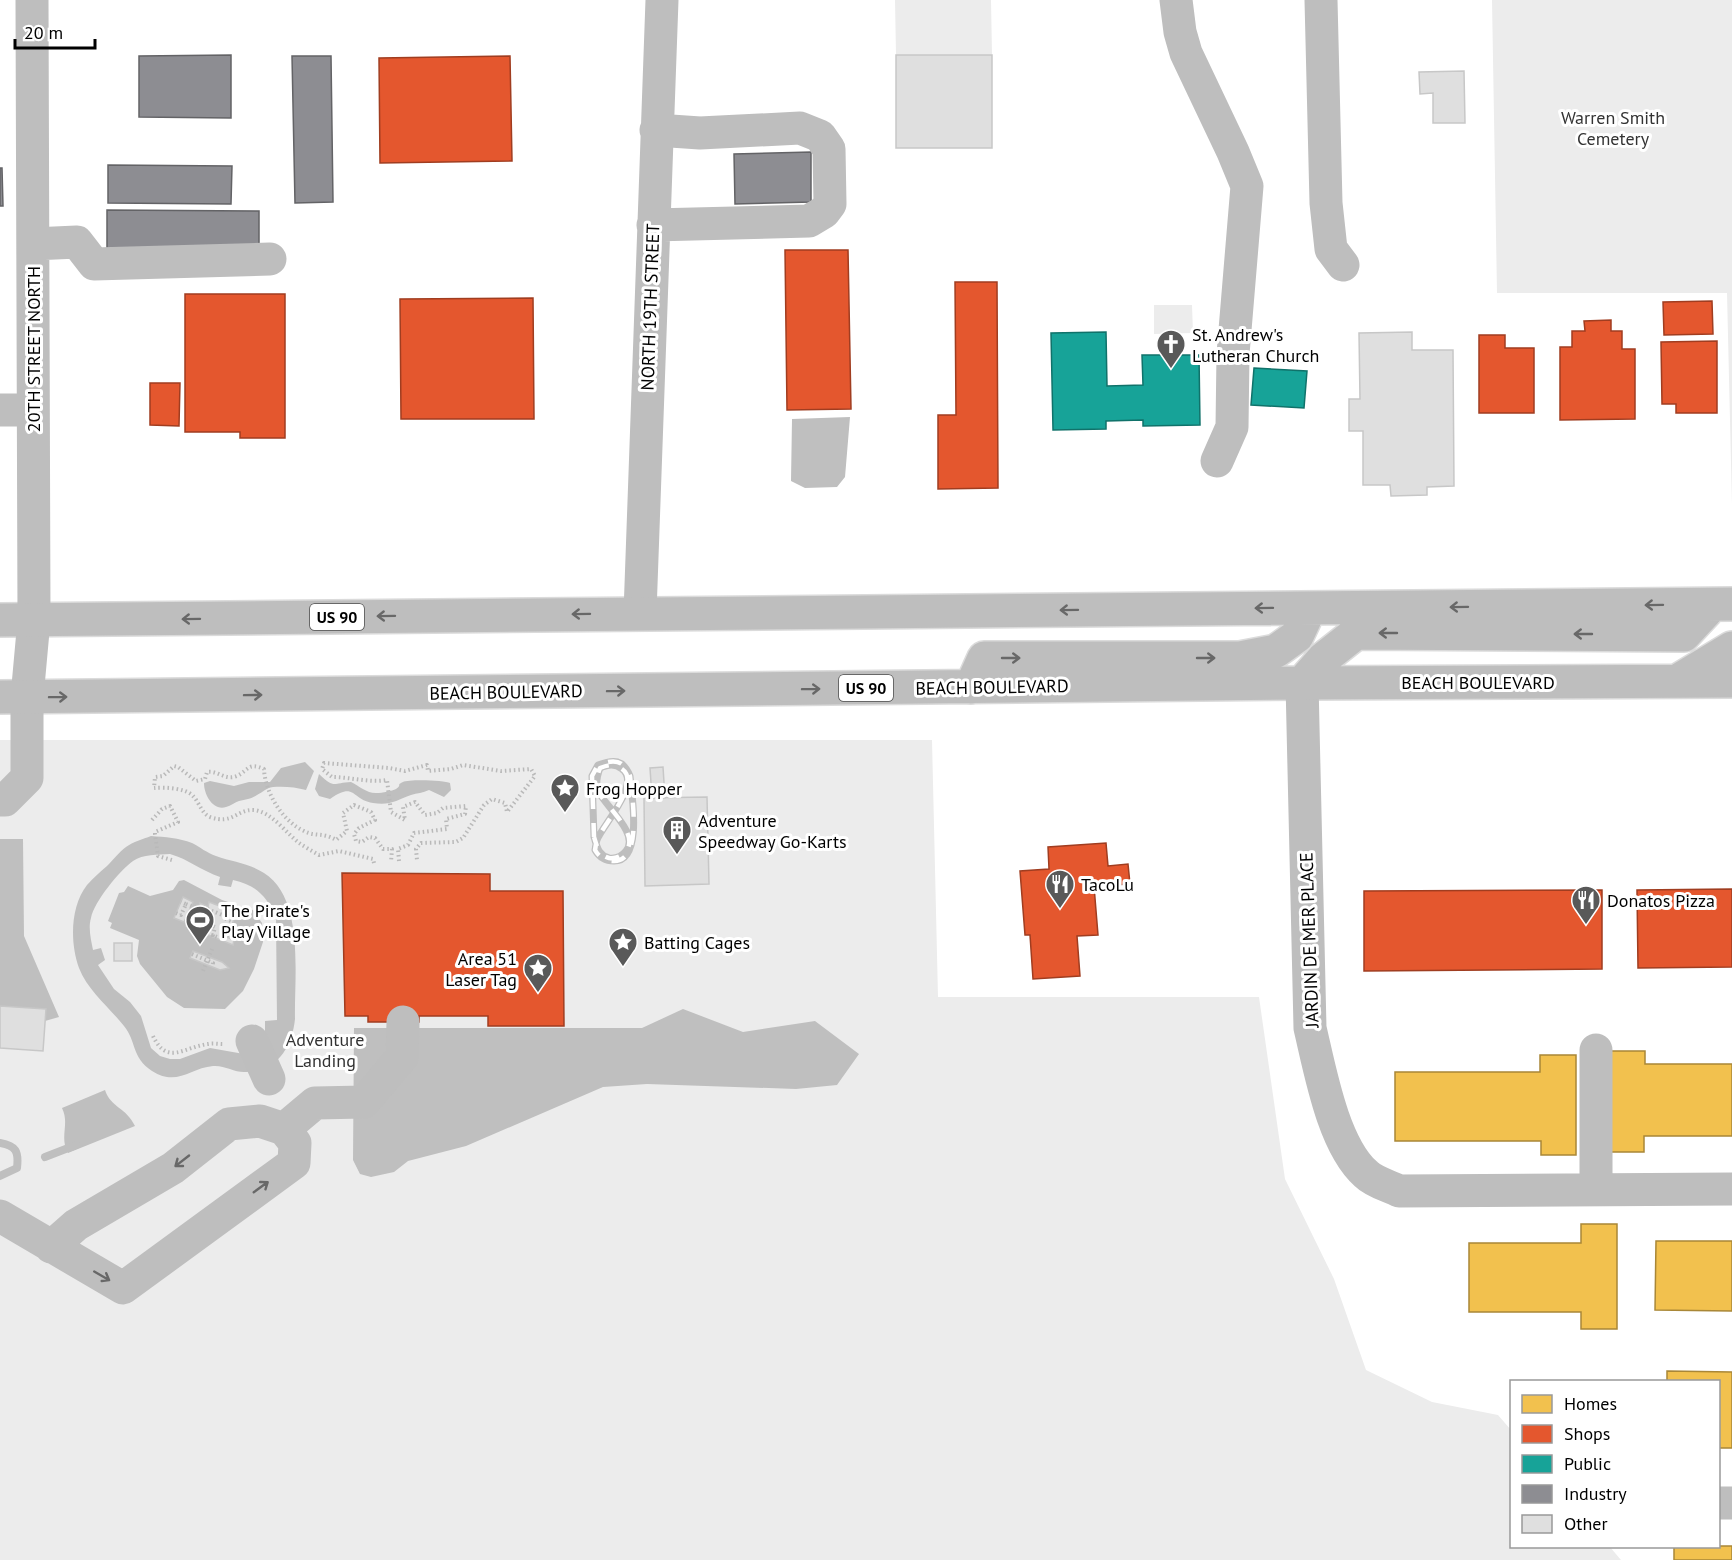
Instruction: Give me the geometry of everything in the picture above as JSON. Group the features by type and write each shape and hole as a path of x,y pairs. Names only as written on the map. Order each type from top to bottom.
{"main road":[{"name":"20TH STREET NORTH","path":"0,800 5,800 27,778 13,697 34,620 32,0"},
{"name":"NORTH 19TH STREET","path":"640,613 662,0"},
{"path":"1176,0 1180,32 1186,53 1247,186 1233,354 1232,427 1216,461"},
{"path":"1321,0 1326,203 1331,249 1343,265"},
{"path":"653,225 809,221 824,212 830,204 829,149 820,136 800,128 700,133 656,130"},
{"path":"33,244 77,242 94,264 270,259"},
{"path":"0,410 33,410"},
{"path":"1302,683 1323,659 1356,633 1684,635 1722,605"},
{"name":"US 90","path":"0,620 1722,605"},
{"path":"970,687 984,658 1240,658 1276,651 1297,636 1310,608"},
{"path":"1677,681 1732,648"},
{"name":"BEACH BOULEVARD","path":"13,697 1302,683 1732,681"},
{"name":"JARDIN DE MER PLACE","path":"1302,683 1310,1028 1321,1077 1342,1143 1366,1175 1399,1191 1732,1189"},
{"path":"284,1129 315,1103 364,1102 402,1057 403,1022"},
{"path":"241,1043 269,1079"},
{"path":"1596,1050 1596,1190"},
{"path":"0,1216 51,1247 123,1288 294,1163 295,1143 284,1129 260,1120 229,1124 173,1168 76,1225 51,1247"}],"path":[{"path":"399,861 398,849 408,844 414,833 447,829 447,819 465,814 466,806 443,808 437,813 425,815 415,802 403,807 405,819 391,812 387,780 376,782 350,777 332,777 322,769 324,763 405,771 427,765 428,771 452,769 462,765 501,771 531,769 535,776 507,812 505,803 492,799 484,805 463,838 456,842 421,843 416,849 417,860"},
{"path":"374,862 368,857 339,851 319,855 298,842 259,811 245,810 231,819 210,817 205,814 192,794 172,787 154,788 155,777 163,776 174,766 196,781 205,779 207,772 213,771 226,777 237,776 246,768 256,765 264,769 269,791 279,810 303,831 327,834 336,840 347,831 343,813 354,806 371,812 375,820 359,828 354,834 357,841 362,842 369,837 375,837 383,849 392,849 391,862"},
{"path":"152,820 162,809 170,806 178,822 156,834 158,856 172,860"},
{"path":"176,913 181,915 186,904 206,912 207,909 233,922"},
{"path":"200,910 194,928 217,937"},
{"path":"198,920 215,927 213,935 200,929 202,923 198,920"},
{"path":"203,971 205,961 212,949"},
{"path":"192,954 213,963 212,967"},
{"path":"153,1036 158,1048 176,1053 208,1044 241,1043"}],"green space":[{"path":"895,0 991,0 992,55 896,55"},
{"name":"Warren Smith Cemetery","path":"1492,0 1732,0 1732,505 1727,293 1497,293"},
{"path":"1154,305 1192,305 1193,333 1154,334"},
{"name":"Adventure Landing","path":"0,740 932,740 938,997 1259,997 1285,1179 1334,1279 1366,1370 1432,1402 1498,1415 1510,1429 1510,1548 1611,1548 1621,1560 0,1560"}],"shaded area":[{"path":"850,417 845,477 837,487 805,488 791,481 792,419"},
{"path":"305,762 314,771 306,790 290,787 266,789 253,797 221,808 210,801 206,792 204,783 210,781 234,786 249,782 270,782 281,768"},
{"path":"319,774 328,782 337,784 351,782 374,793 396,789 403,782 412,780 447,782 450,783 451,790 444,797 429,790 384,804 366,801 349,792 338,794 330,799 319,796 315,789"},
{"path":"151,836 187,841 213,855 258,870 277,885 286,901 292,919 296,961 295,1019 286,1049 280,1057 265,1068 244,1072 213,1066 176,1077 152,1071 137,1055 124,1026 93,991 79,968 74,948 73,925 81,894 89,882 123,849","holes":["156,855 177,856 220,877 218,885 231,887 233,880 254,888 269,903 276,918 277,1020 265,1021 265,1044 244,1054 210,1048 180,1059 160,1056 151,1048 141,1016 130,1002 114,989 98,965 105,960 101,948 93,950 90,922 93,911 108,887 121,871 137,859"]},
{"path":"0,839 23,839 24,936 59,1017 45,1021 0,1006"},
{"name":"The Pirate's Play Village","path":"184,880 222,900 253,910 262,923 263,942 254,969 243,991 225,1009 184,1008 167,997 140,964 137,956 139,940 110,928 112,923 108,921 119,893 124,892 128,886 150,896 173,890 179,881","holes":["193,951 222,962 229,968 220,970 191,958"]},
{"path":"683,1009 743,1032 815,1021 859,1054 837,1085 796,1089 647,1084 603,1087 466,1146 408,1161 394,1172 371,1177 360,1174 353,1160 354,1028 642,1028"},
{"path":"105,1090 111,1101 127,1115 135,1126 68,1153 64,1141 65,1120 62,1108"}],"building: Homes":[{"path":"1610,1051 1645,1051 1645,1064 1732,1064 1732,1136 1644,1136 1644,1152 1610,1152"},
{"path":"1540,1055 1576,1055 1576,1155 1541,1155 1541,1141 1395,1141 1395,1072 1540,1072"},
{"path":"1581,1224 1617,1224 1617,1329 1581,1329 1581,1312 1469,1312 1469,1243 1581,1243"},
{"path":"1656,1241 1732,1241 1732,1311 1655,1310"},
{"path":"1667,1371 1732,1372 1732,1448 1720,1448 1720,1380 1667,1380"},
{"path":"1732,1546 1732,1560 1674,1560 1674,1548"}],"building: Shops":[{"path":"510,56 512,161 380,163 379,58"},
{"path":"785,250 848,250 851,409 787,410"},
{"path":"955,282 997,282 998,488 938,489 938,415 956,415"},
{"path":"185,294 285,294 285,438 240,438 240,432 185,432"},
{"path":"533,298 534,419 401,419 400,299"},
{"path":"1712,301 1713,334 1664,335 1663,302"},
{"path":"1611,320 1611,331 1622,331 1622,349 1635,349 1635,419 1560,420 1560,347 1572,347 1572,331 1585,331 1584,321"},
{"path":"1479,335 1505,335 1505,348 1534,348 1534,413 1479,413"},
{"path":"1717,341 1717,413 1676,413 1676,404 1662,404 1661,342"},
{"path":"150,383 180,383 179,426 150,425"},
{"name":"TacoLu","path":"1106,843 1108,866 1128,864 1130,884 1094,886 1098,935 1077,936 1080,976 1033,979 1030,935 1025,935 1020,871 1049,869 1048,847"},
{"path":"342,873 490,874 490,891 563,891 564,1026 488,1026 488,1016 419,1016 419,1022 368,1022 368,1016 345,1016"},
{"path":"1732,889 1732,967 1638,968 1637,890"},
{"path":"1602,890 1602,969 1364,971 1364,891"}],"building: Public":[{"name":"St. Andrew's Lutheran Church","path":"1106,332 1107,386 1143,385 1142,355 1199,355 1200,425 1143,426 1143,420 1106,421 1106,429 1053,430 1051,333"},
{"path":"1254,368 1307,371 1304,408 1251,405"}],"building: Industry":[{"path":"231,55 231,118 139,117 139,56"},
{"path":"292,56 331,56 333,202 295,203"},
{"path":"811,152 811,202 735,204 734,154"},
{"path":"108,165 232,166 231,204 108,203"},
{"path":"0,168 2,168 3,206 0,206"},
{"path":"107,210 259,211 259,250 107,249"}],"building: Other":[{"path":"896,55 992,55 992,148 896,148"},
{"path":"1464,71 1465,123 1433,123 1433,93 1420,94 1419,72"},
{"path":"1412,332 1412,350 1453,350 1454,486 1427,487 1427,495 1391,496 1390,485 1363,485 1363,431 1349,431 1349,399 1360,399 1359,333"},
{"path":"663,767 665,798 652,798 650,768"},
{"name":"Adventure Speedway Go-Karts","path":"707,797 709,884 645,886 644,798"},
{"path":"183,897 193,902 184,922 174,918"},
{"path":"209,902 228,909 225,915 234,919 231,928 226,926 222,935 234,940 233,945 186,926 192,911 197,913 200,903 208,907"},
{"path":"114,943 132,943 132,961 114,961"},
{"path":"193,951 222,962 229,968 220,970 190,958"},
{"path":"0,1006 46,1009 43,1051 0,1048"}],"waterway":[{"path":"0,1143 15,1150 18,1162 17,1168 0,1176"},
{"path":"45,1157 76,1145"}],"railway":[{"path":"594,837 592,776 598,765 613,761 621,763 630,776 634,826 629,851 623,858 614,861 603,858 595,850 596,844 596,843 598,838 608,821 614,812 620,802 625,792 627,775 614,765 600,768 597,777 598,791 602,797 608,805 614,813 620,821 625,829 629,837 629,844 621,856 609,858 600,852 597,847 596,844 594,837"}],"place":[{"name":"St. Andrew's Lutheran Church","path":"1171,370"},
{"name":"Frog Hopper","path":"565,814"},
{"name":"Adventure Speedway Go-Karts","path":"677,856"},
{"name":"TacoLu","path":"1060,910"},
{"name":"Donatos Pizza","path":"1586,926"},
{"name":"The Pirate's Play Village","path":"200,946"},
{"name":"Batting Cages","path":"623,968"},
{"name":"Area 51 Laser Tag","path":"538,994"}]}
